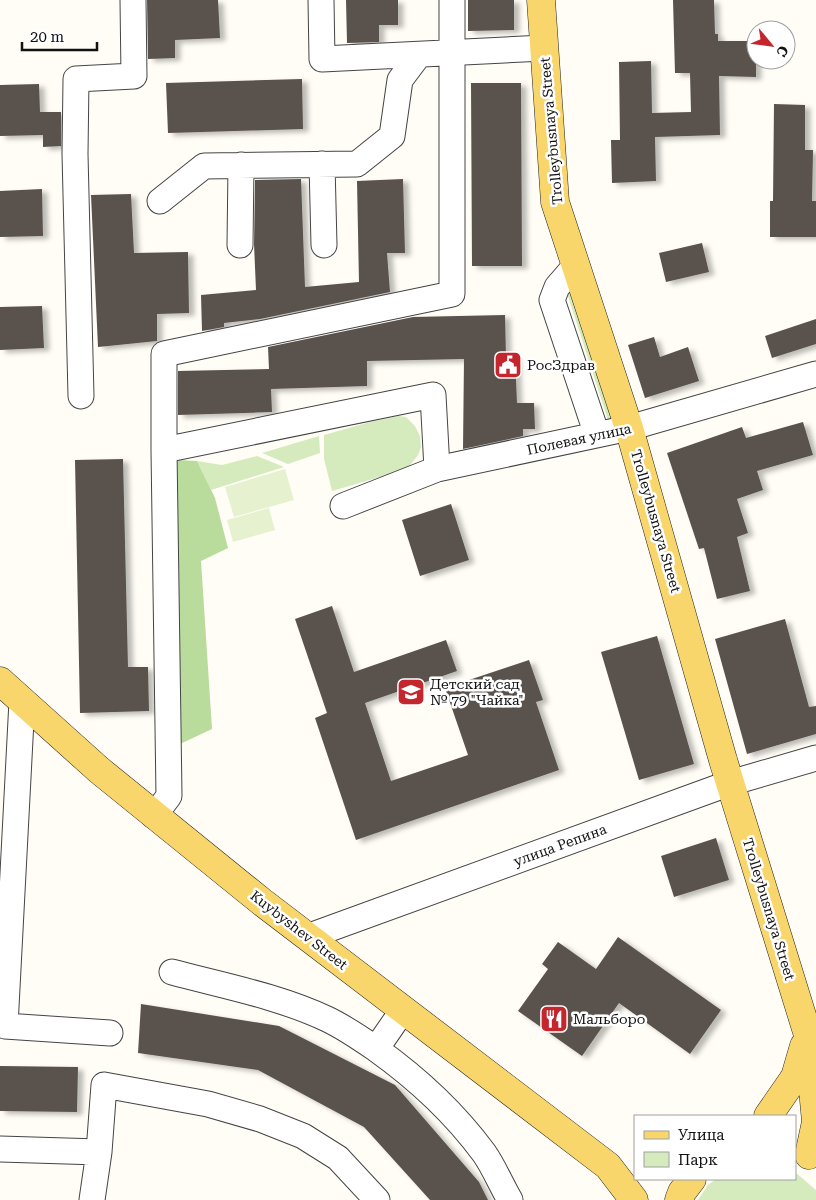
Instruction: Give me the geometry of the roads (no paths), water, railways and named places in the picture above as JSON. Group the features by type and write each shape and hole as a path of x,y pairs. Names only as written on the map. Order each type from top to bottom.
{"main road":[{"name":"Trolleybusnaya Street","path":"541,0 556,202 630,428 730,783 808,1035 816,1122 807,1154"},
{"name":"Kuybyshev Street","path":"0,681 99,770 154,816 307,937 608,1166 634,1200"},
{"path":"769,1115 795,1077 808,1035"},
{"path":"608,1166 634,1169"},
{"path":"679,1200 682,1192 691,1180"}],"street":[{"path":"81,396 76,79 134,76 133,0"},
{"path":"322,0 322,59 418,56 544,48"},
{"path":"154,816 169,796 164,354 452,294 452,0"},
{"path":"160,202 204,166 357,164 392,136 400,80 418,56"},
{"path":"322,164 324,245"},
{"path":"240,245 241,165"},
{"path":"576,265 557,287 552,300 597,435"},
{"name":"Полевая улица","path":"343,506 437,469 630,428 816,374"},
{"path":"164,450 432,396 437,469"},
{"path":"22,701 5,1026 110,1033"},
{"name":"улица Репина","path":"307,937 730,783 816,758"},
{"path":"172,972 260,994 303,1008 329,1019 376,1049 409,1072 446,1107 485,1154 510,1200"},
{"path":"376,1049 403,1010"},
{"path":"92,1200 99,1152 104,1085 208,1104 260,1119 303,1136 338,1158 375,1199"},
{"path":"0,1149 99,1152"}],"place":[{"name":"РосЗдрав","path":"508,365"},
{"name":"Детский сад № 79 \"Чайка\"","path":"411,692"},
{"name":"Мальборо","path":"554,1019"}]}
